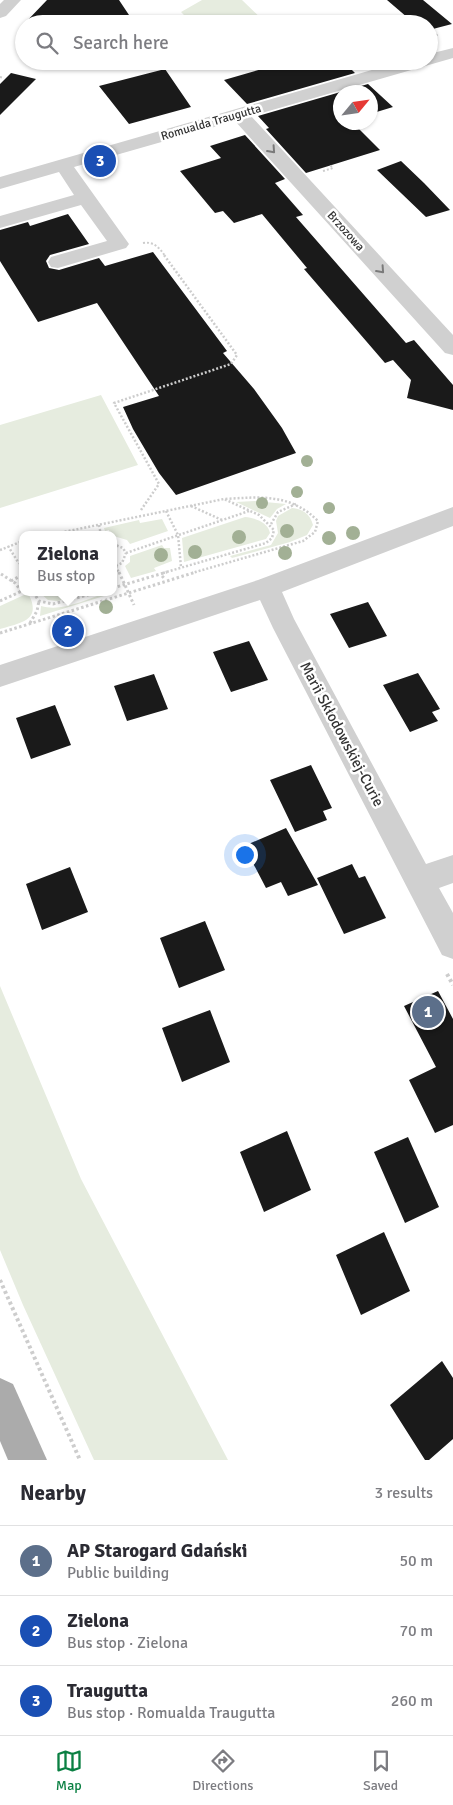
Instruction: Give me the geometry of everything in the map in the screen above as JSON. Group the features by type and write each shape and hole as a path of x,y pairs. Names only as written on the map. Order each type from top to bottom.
{"main road":[{"path":"0,1397 28,1460"}],"street":[{"path":"0,12 13,0"},
{"path":"438,56 453,52"},
{"name":"Romualda Traugutta","path":"0,183 392,70"},
{"name":"Brzozowa","path":"239,114 453,348"},
{"path":"58,262 119,244 63,165"},
{"path":"0,222 87,197"},
{"path":"0,676 267,588 453,516"},
{"name":"Marii Skłodowskiej-Curie","path":"267,588 453,944"},
{"path":"420,880 453,870"}],"path":[{"path":"0,77 4,78"},
{"path":"119,244 126,247 147,242 159,247 237,355 231,364 114,403 159,484 141,510"},
{"path":"69,531 224,499 268,497 304,507 318,521 315,532 304,541 117,596"},
{"path":"117,587 181,566 266,543 272,538 274,530 271,524 250,511 224,499"},
{"path":"271,524 278,512 296,504"},
{"path":"190,506 223,520"},
{"path":"166,511 178,536 181,566"},
{"path":"126,553 250,511"},
{"path":"99,525 100,531"},
{"path":"0,550 19,542"},
{"path":"8,546 19,563"},
{"path":"117,546 126,553"},
{"path":"117,565 125,558 126,553"},
{"path":"117,570 131,597"},
{"path":"1,574 19,588"},
{"path":"11,581 19,577"},
{"path":"0,601 19,592"},
{"path":"30,624 37,611 38,601 35,596"},
{"path":"38,601 54,604 84,596"},
{"path":"0,634 116,596"},
{"path":"0,1280 80,1460"}],"shaded area":[{"path":"202,0 242,0 258,15 184,15 181,12"},
{"path":"101,395 138,465 0,508 0,425"},
{"path":"255,501 286,504 277,509 270,518 236,502"},
{"path":"292,508 303,511 310,518 313,525 307,535 290,542 232,558 230,556 271,545 278,533 276,521 278,516"},
{"path":"245,517 257,520 267,526 270,533 266,539 184,562 182,538"},
{"path":"162,519 168,531 130,544 127,540 117,537 117,531 105,531 104,528 139,520 140,523"},
{"path":"162,545 164,548 170,548 172,561 154,568 156,571 131,578 125,566 130,562 130,556"},
{"path":"22,596 29,596 33,610 27,620 0,629 0,606"},
{"path":"43,596 74,596 58,601 48,600"},
{"path":"98,596 104,596 40,616 41,606 57,608"},
{"path":"0,986 81,1179 228,1460 94,1460 0,1250"}],"building":[{"path":"47,0 119,0 129,15 33,15"},
{"path":"387,0 423,0 452,24 438,28 438,15 404,15"},
{"path":"166,70 191,107 129,124 99,86"},
{"path":"259,70 352,70 355,73 247,104 224,80"},
{"path":"11,73 36,79 0,115 0,84"},
{"path":"378,93 393,107 378,112"},
{"path":"333,94 333,130 360,130 380,150 306,173 266,129 269,128 258,116"},
{"path":"245,135 285,179 275,183 303,215 296,217 406,343 414,340 453,385 453,410 407,398 411,380 393,360 385,363 304,269 307,268 262,214 234,223 223,211 215,213 180,171 221,158 210,146"},
{"path":"401,161 450,210 426,217 377,170"},
{"path":"68,214 89,244 50,255 46,261 49,268 59,270 99,258 105,266 153,252 227,351 223,353 254,389 282,428 296,453 176,495 159,473 133,429 123,407 159,396 97,303 38,322 0,261 0,230 28,222 30,226"},
{"path":"368,602 387,636 349,648 330,614"},
{"path":"249,641 268,680 231,692 213,652"},
{"path":"418,673 440,709 432,712 438,721 410,732 383,685"},
{"path":"154,674 168,709 127,721 114,686"},
{"path":"55,705 71,745 31,759 16,718"},
{"path":"311,765 332,808 323,811 327,820 295,832 270,780"},
{"path":"286,828 318,885 288,896 281,882 266,888 244,846"},
{"path":"352,864 359,878 365,876 386,918 344,934 317,878"},
{"path":"70,867 88,912 42,930 26,884"},
{"path":"205,921 225,970 179,988 160,938"},
{"path":"438,991 453,1019 453,1125 435,1133 409,1080 436,1067 404,1006"},
{"path":"210,1010 230,1062 182,1082 162,1028"},
{"path":"287,1131 311,1190 264,1212 240,1152"},
{"path":"408,1137 439,1207 405,1223 374,1152"},
{"path":"384,1232 410,1291 361,1315 336,1255"},
{"path":"442,1361 453,1378 453,1439 429,1460 425,1460 390,1405"}],"place":[{"name":"Traugutta","path":"100,161"},
{"name":"Zielona","path":"68,631"},
{"name":"AP Starogard Gdański","path":"428,1012"}]}
